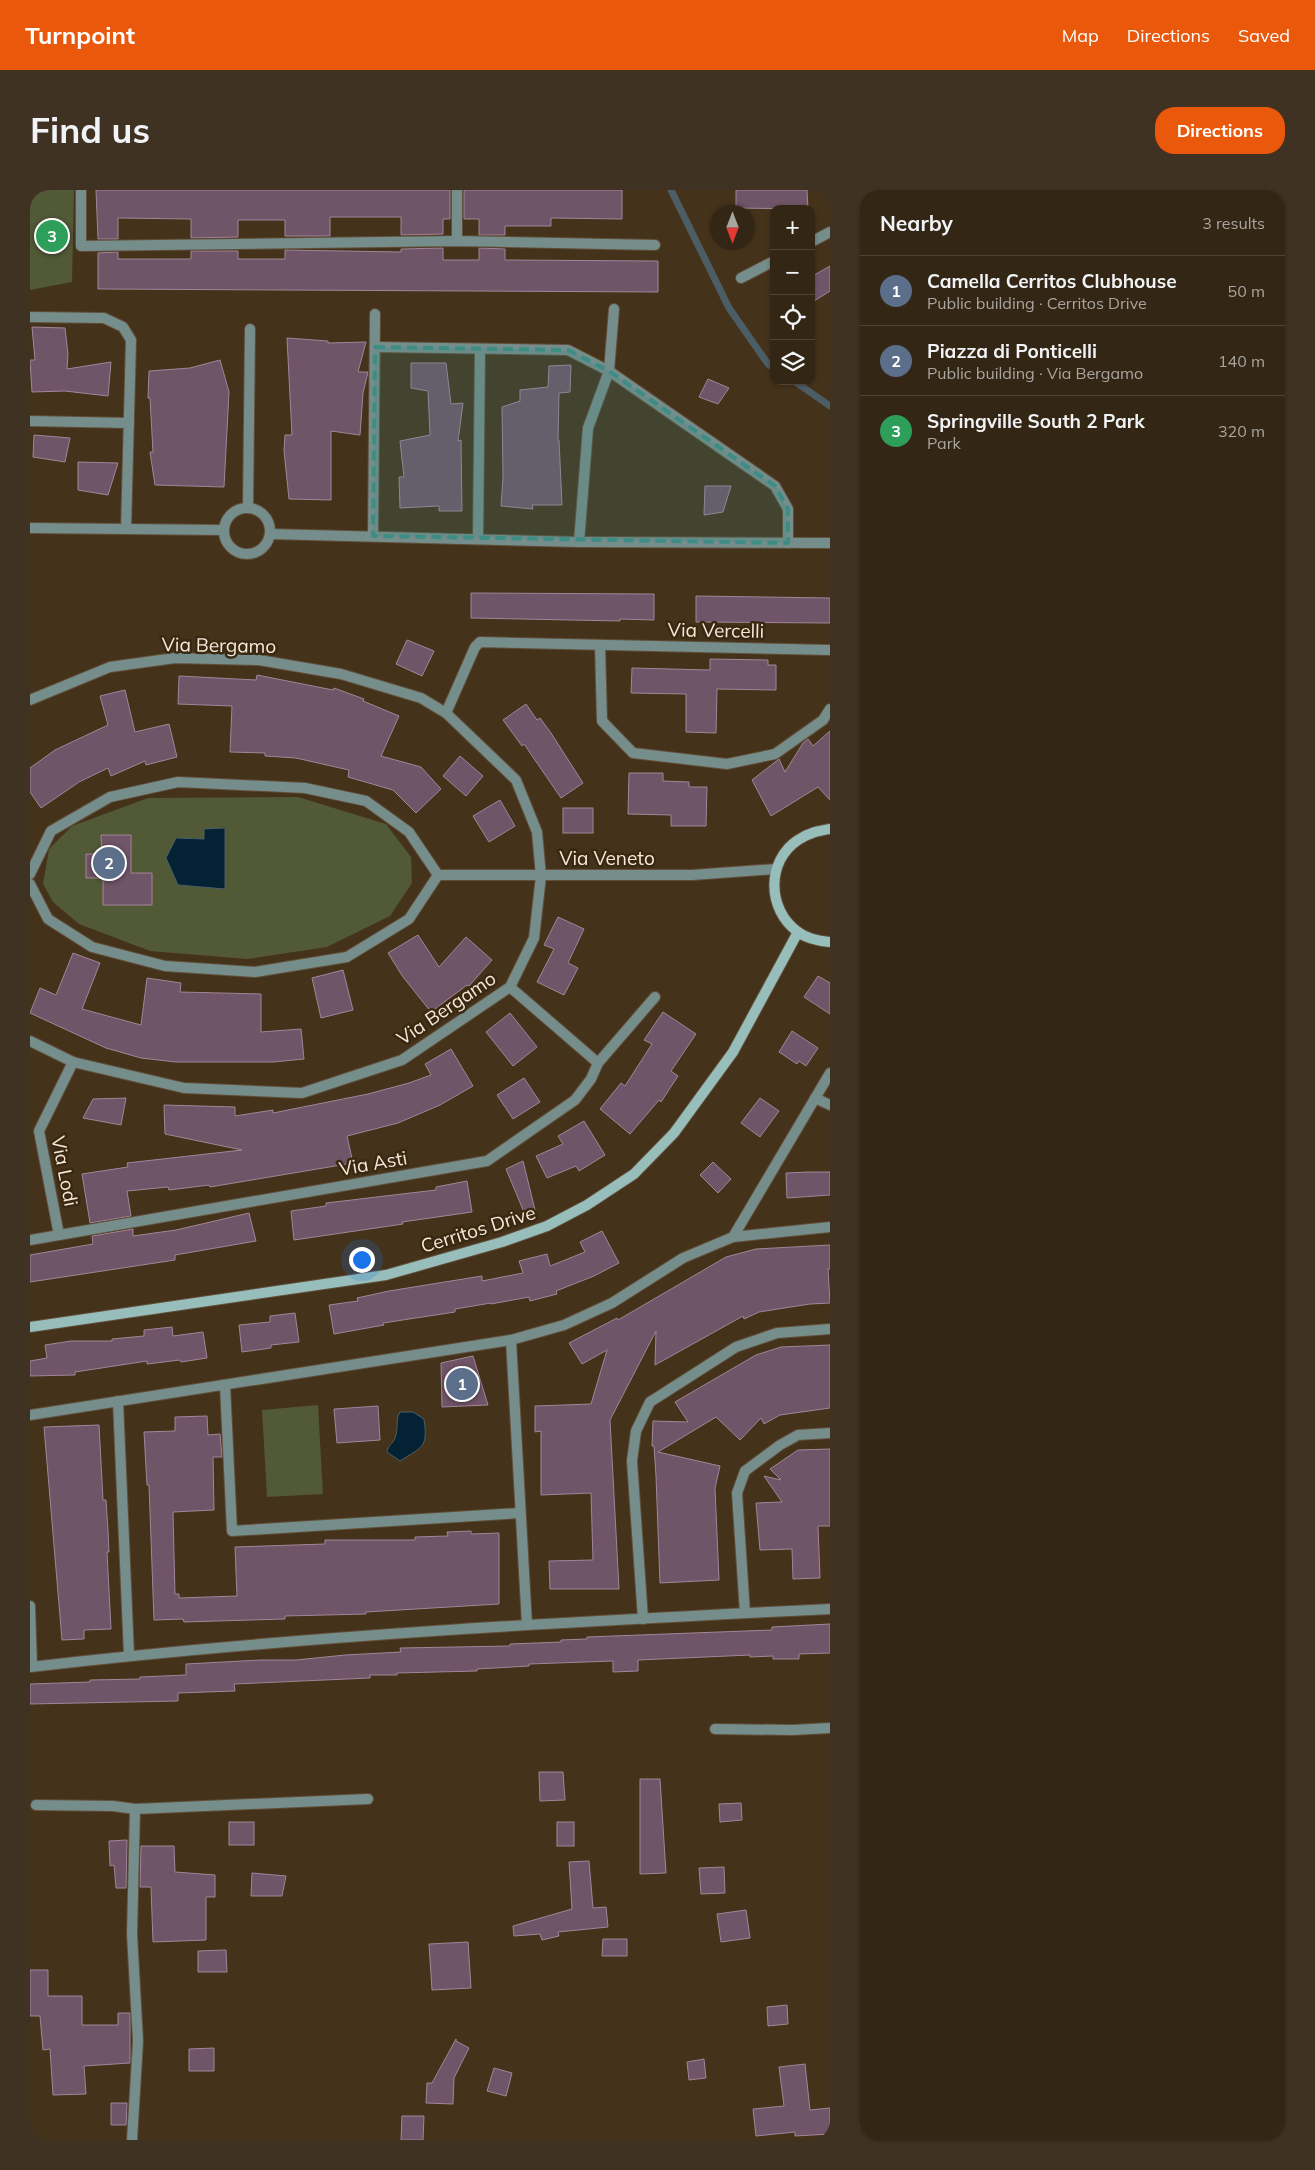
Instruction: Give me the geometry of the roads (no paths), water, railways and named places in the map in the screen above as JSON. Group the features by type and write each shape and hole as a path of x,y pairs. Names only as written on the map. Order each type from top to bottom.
{"street":[{"path":"81,190 80,246 457,241 655,245"},
{"path":"457,190 457,241"},
{"path":"815,240 830,232"},
{"path":"741,278 770,263"},
{"path":"579,542 588,428 609,371 614,309"},
{"path":"373,536 375,314"},
{"path":"30,316 104,318 123,326 132,340 126,529"},
{"path":"248,508 250,329"},
{"path":"375,346 568,350 609,371 775,486 788,509 788,543"},
{"path":"478,539 480,349"},
{"path":"30,421 129,423"},
{"path":"248,508 260,512 268,522 270,534 264,546 253,553 240,553 229,546 223,530 226,520 235,511 248,508"},
{"path":"30,528 223,530"},
{"path":"270,534 579,542 830,543"},
{"name":"Via Vercelli","path":"446,713 474,647 480,642 830,650"},
{"path":"600,645 602,722 633,753 726,764 775,754 823,720 830,709"},
{"name":"Via Bergamo","path":"30,700 110,667 175,658 260,660 341,674 421,698 446,713 516,780 537,832 541,876 534,938 510,987 402,1060 302,1093 184,1088 73,1062 30,1041"},
{"path":"30,874 50,830 110,797 178,782 305,788 366,801 409,832 438,875 409,919 347,957 255,972 165,966 92,947 48,919 30,884"},
{"path":"830,829 812,832 797,840 784,853 776,869 774,886 777,904 785,920 798,932 816,941 830,942"},
{"name":"Via Veneto","path":"438,875 692,875 776,869"},
{"name":"Cerritos Drive","path":"30,1327 386,1275 502,1242 547,1226 587,1206 634,1174 674,1133 733,1052 798,932"},
{"path":"510,987 598,1063"},
{"name":"Via Asti","path":"30,1240 487,1161 575,1100 591,1079 598,1063 655,997"},
{"name":"Via Lodi","path":"59,1235 34,1132 73,1062"},
{"path":"733,1237 830,1073"},
{"path":"815,1098 830,1105"},
{"path":"30,1414 511,1340 564,1325 612,1303 683,1258 733,1237 830,1228"},
{"path":"643,1619 632,1461 636,1431 650,1402 736,1348 777,1333 830,1329"},
{"path":"511,1340 527,1624"},
{"path":"225,1384 232,1531 520,1513"},
{"path":"118,1401 129,1655"},
{"path":"745,1613 737,1493 745,1471 780,1445 798,1435 830,1433"},
{"path":"30,1606 31,1666 129,1655 527,1624 830,1609"},
{"path":"715,1730 830,1728"},
{"path":"36,1806 113,1806 136,1809 368,1799"},
{"path":"132,2140 138,2041 132,1934 136,1809"}],"water":[{"path":"225,828 225,889 178,885 166,858 176,838 204,839 204,829"},
{"path":"400,1412 413,1412 424,1419 425,1436 419,1449 400,1461 387,1452 396,1435"}],"waterway":[{"path":"671,190 729,308 770,365"},
{"path":"800,385 830,406"}],"place":[{"name":"Springville South 2 Park","path":"52,236"},
{"name":"Piazza di Ponticelli","path":"109,863"},
{"name":"Camella Cerritos Clubhouse","path":"462,1384"}]}
